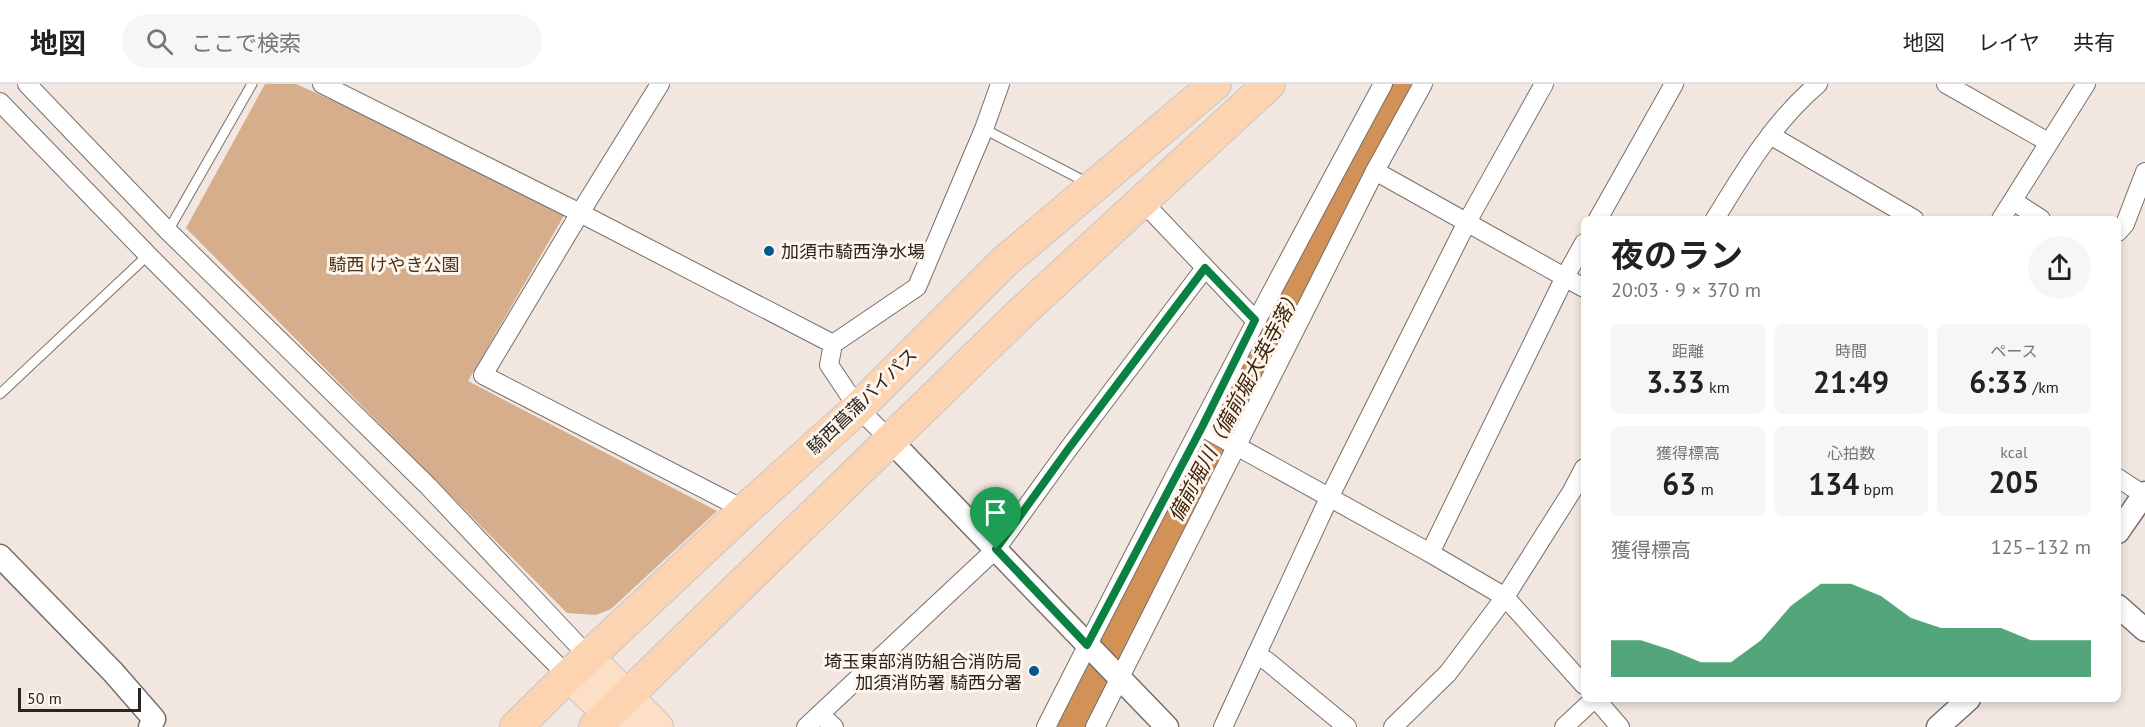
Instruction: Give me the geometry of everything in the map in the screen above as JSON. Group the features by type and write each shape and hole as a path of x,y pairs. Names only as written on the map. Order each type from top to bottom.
{"highway":[{"name":"騎西菖蒲バイパス","path":"516,727 745,510 858,408 1003,263 1215,84"},
{"path":"613,716 1022,312 1269,84"}],"main road":[{"path":"578,666 613,716 658,727"}],"street":[{"path":"27,84 168,231 428,486 578,666"},
{"path":"322,84 580,213 833,344"},
{"path":"660,84 483,375 745,510"},
{"path":"1000,84 984,129 917,287 833,344 829,366 858,408 1167,727"},
{"path":"1046,727 1087,645 1204,429 1255,320 1383,84"},
{"path":"1095,727 1116,674 1233,444 1375,171 1423,84"},
{"path":"1223,727 1329,498 1467,222 1544,84"},
{"path":"1600,216 1674,84"},
{"path":"1717,216 1770,135 1806,94 1818,84"},
{"path":"1946,84 2048,142"},
{"path":"2003,216 2086,84"},
{"path":"0,102 148,255 578,666"},
{"path":"1770,135 1909,216"},
{"path":"1375,171 1581,286"},
{"path":"2121,229 2125,224 2145,172"},
{"path":"2013,201 2036,216"},
{"path":"1143,202 1255,320"},
{"path":"148,255 168,231"},
{"path":"1430,553 1564,278 1581,248"},
{"path":"806,727 996,549 1205,268"},
{"path":"1204,429 1430,553 1505,597 1581,682"},
{"path":"2121,480 2144,494 2121,528"},
{"path":"1393,727 1448,674 1578,495"},
{"path":"0,556 154,719 150,727"},
{"path":"2121,609 2145,630"},
{"path":"1256,655 1267,661 1347,727"},
{"path":"1564,727 1592,702"},
{"path":"1598,702 1620,727"},
{"path":"1938,727 1967,702"},
{"path":"820,714 834,727"}],"lane":[{"path":"168,231 252,84"},
{"path":"984,129 1093,186"},
{"path":"0,394 148,255"}],"green space":[{"name":"騎西 けやき公園","path":"265,84 296,84 569,207 468,381 717,511 611,609 596,615 567,613 186,228"}],"waterway":[{"name":"備前堀川（備前堀大英寺落）","path":"1071,727 1150,567 1403,84"}],"place":[{"name":"加須市騎西浄水場","path":"769,251"},
{"name":"埼玉東部消防組合消防局 加須消防署 騎西分署","path":"1034,671"}],"route":[{"path":"1205,268 1255,320 1202,427 1087,645 996,549 1205,268"}]}
